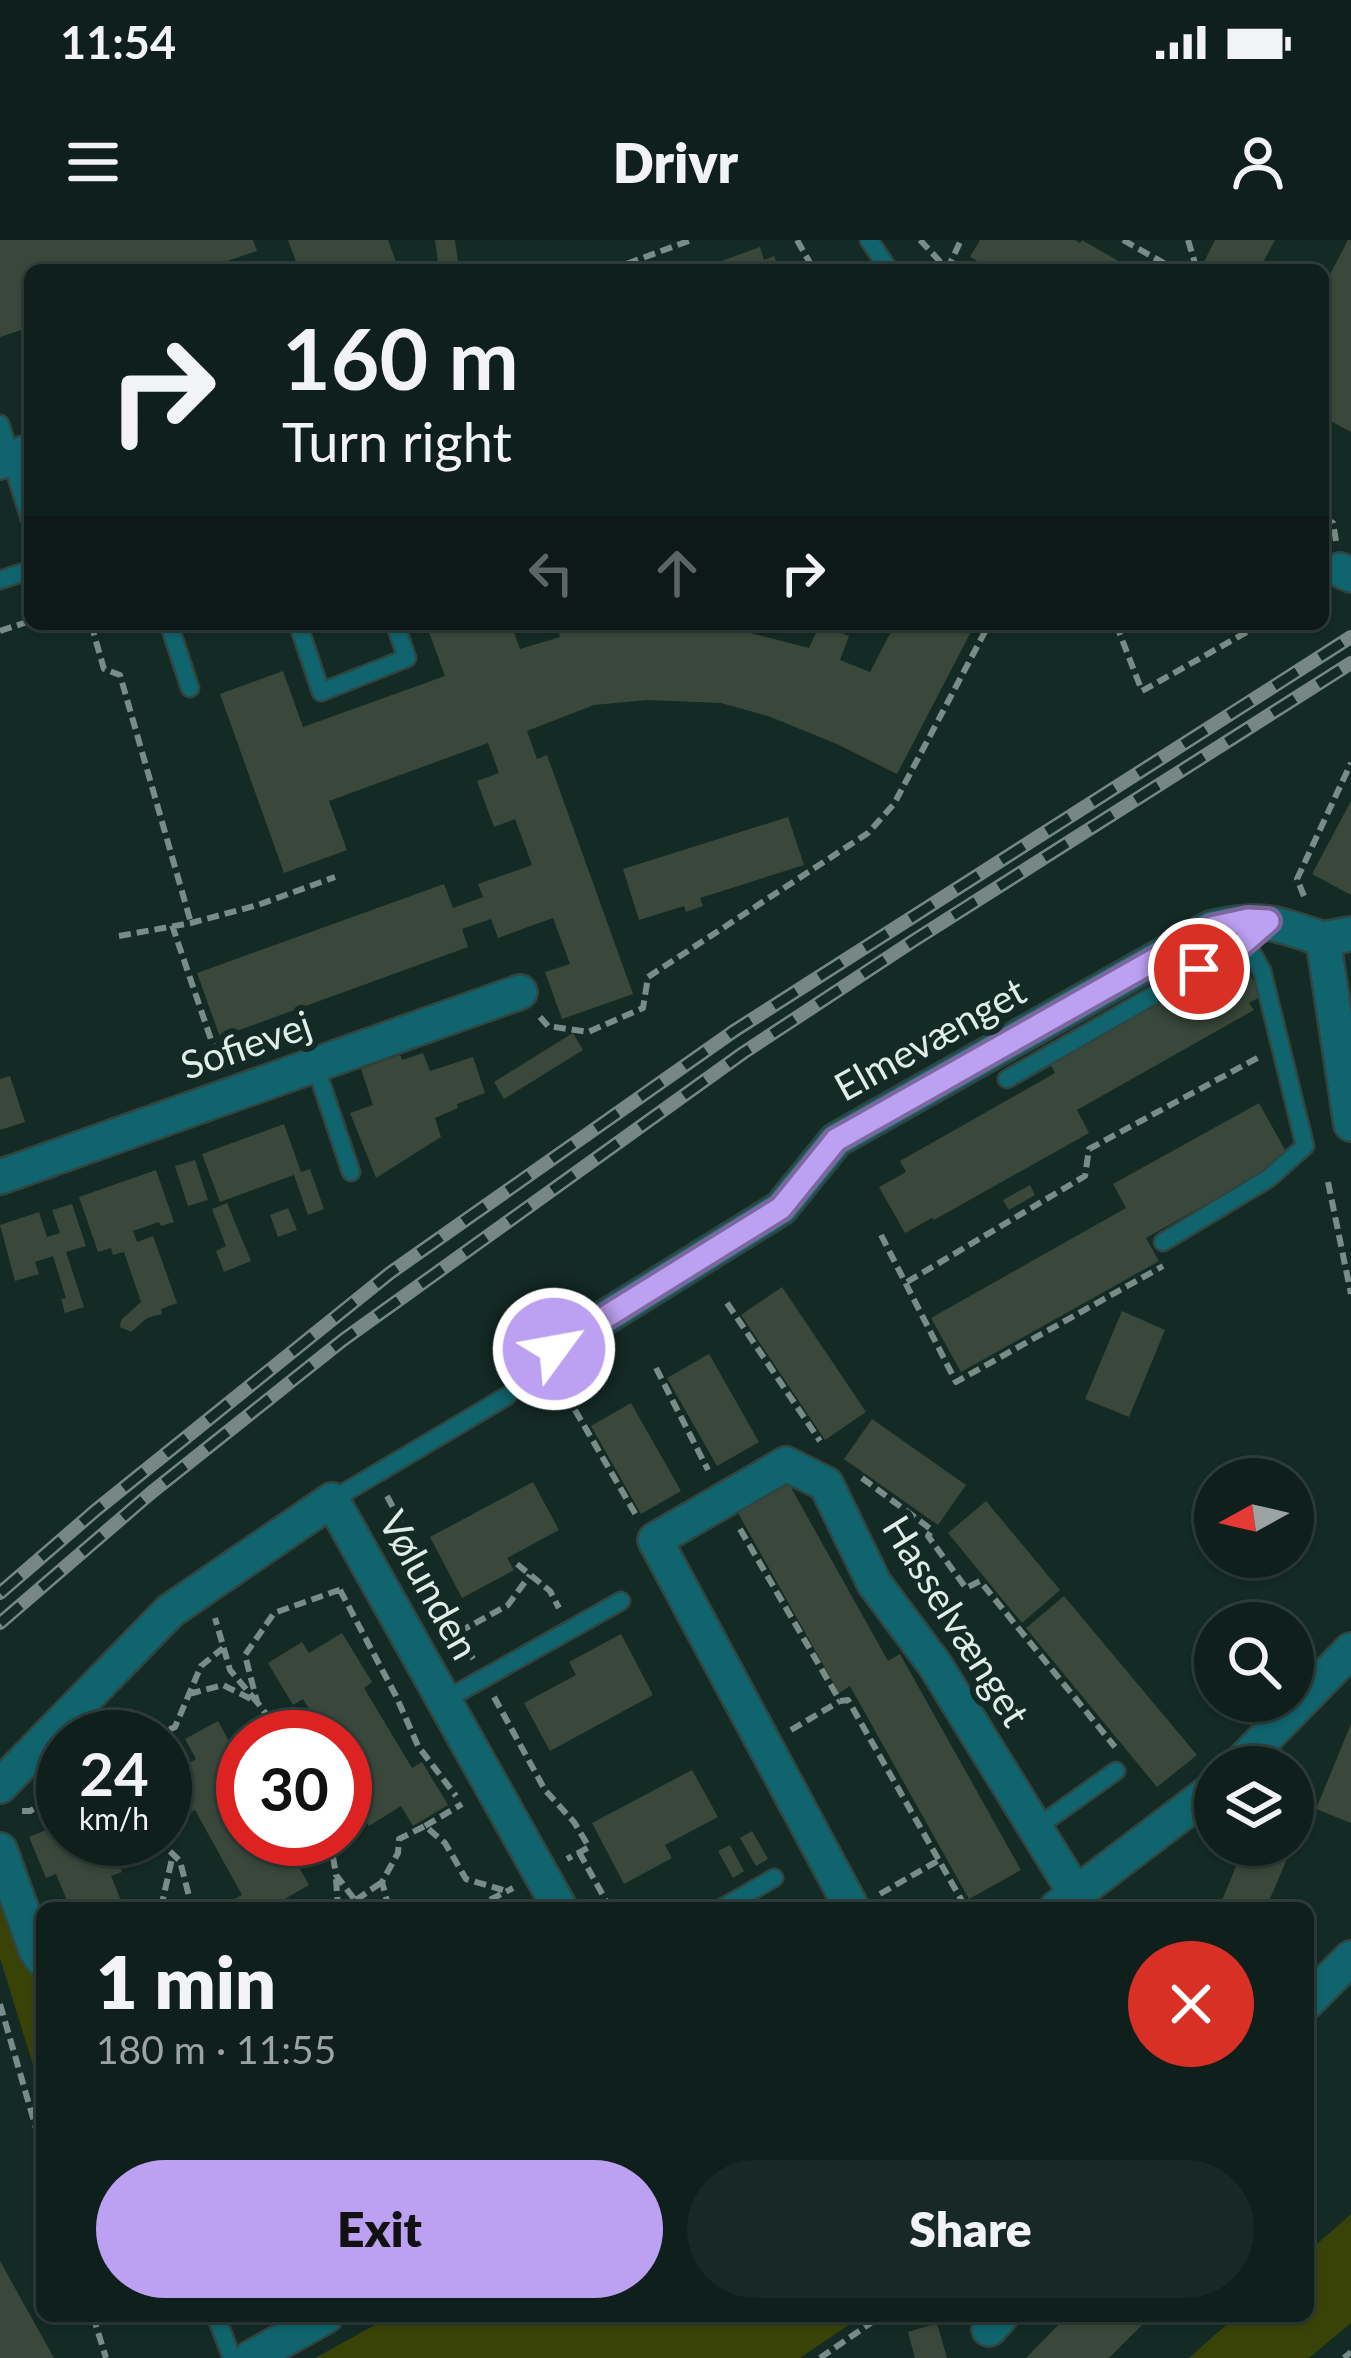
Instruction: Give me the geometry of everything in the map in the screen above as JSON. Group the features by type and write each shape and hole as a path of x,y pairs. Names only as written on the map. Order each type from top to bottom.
{"street":[{"name":"Elmevænget","path":"554,1349 781,1208 836,1140 1211,928 1248,920 1257,931 1337,937"},
{"path":"1337,937 1351,1124"},
{"name":"Sofievej","path":"0,1177 520,992"},
{"name":"Hasselvænget","path":"861,1902 763,1746 655,1540 786,1464 826,1484 874,1583 935,1665 1036,1828 1067,1901 1194,1804"},
{"name":"Vølunden","path":"0,1786 170,1611 332,1500 557,1902"},
{"path":"1257,1746 1351,1650"},
{"path":"0,1850 36,1950"},
{"path":"1314,1995 1351,1958"},
{"path":"251,2358 315,2322"}],"lane":[{"path":"0,424 24,496"},
{"path":"171,630 190,688"},
{"path":"300,630 321,692 407,658 396,630"},
{"path":"1007,1079 1257,931 1262,971 1305,1146 1269,1178 1163,1242"},
{"path":"315,1065 351,1172"},
{"path":"332,1500 508,1396"},
{"path":"445,1700 620,1601"},
{"path":"1036,1828 1116,1771"},
{"path":"732,1902 774,1878"},
{"path":"217,2322 232,2358"}],"path":[{"path":"626,264 691,240"},
{"path":"920,240 942,264"},
{"path":"1123,240 1165,264"},
{"path":"93,630 104,669 120,674 191,923"},
{"path":"520,992 548,1026 588,1032 643,1008 648,977 868,833 894,804 986,630"},
{"path":"1118,630 1142,691 1250,630"},
{"path":"1337,937 1297,879 1351,763"},
{"path":"119,936 258,905 335,877"},
{"path":"172,926 230,1095"},
{"path":"907,1282 1085,1176 1089,1149 1280,1045"},
{"path":"1328,1182 1351,1294"},
{"path":"881,1235 956,1382 1167,1264 1163,1242"},
{"path":"727,1303 820,1442 819,1455"},
{"path":"656,1368 724,1502 840,1701"},
{"path":"575,1410 639,1520"},
{"path":"851,1471 932,1530 928,1536 966,1588 980,1581 1114,1747"},
{"path":"517,1564 550,1591 569,1630"},
{"path":"257,1702 245,1655 274,1613 340,1590 374,1572"},
{"path":"459,1632 508,1605 530,1575"},
{"path":"201,1590 212,1607 230,1670 263,1710"},
{"path":"182,1710 201,1666 223,1648"},
{"path":"189,1694 223,1685 257,1702"},
{"path":"763,1746 848,1700 963,1902"},
{"path":"360,1902 382,1882 398,1853 399,1839 462,1804"},
{"path":"424,1826 446,1843 466,1879 506,1892"},
{"path":"579,1852 607,1902"},
{"path":"864,1902 939,1860"},
{"path":"161,1902 169,1866"},
{"path":"181,1866 190,1902"},
{"path":"334,1866 338,1902"},
{"path":"486,1902 541,1874"},
{"path":"336,1875 356,1902"},
{"path":"382,1882 387,1902"},
{"path":"0,2004 36,2128"},
{"path":"95,2322 106,2358"},
{"path":"820,2358 872,2322"}],"green space":[{"path":"0,1867 36,1980 36,2075 0,1958"},
{"path":"1351,2214 1351,2323 1309,2358 1189,2358 1229,2322 1314,2322 1314,2247"},
{"path":"380,2322 853,2322 800,2358 315,2358"}],"building":[{"path":"0,240 253,240 257,251 218,264 24,264 24,329 0,337"},
{"path":"288,240 388,240 397,264 297,264"},
{"path":"435,240 455,240 458,264 438,264"},
{"path":"980,240 1082,240 1124,264 983,264 970,257"},
{"path":"1215,240 1275,240 1262,264 1203,264"},
{"path":"1351,240 1351,432 1329,420 1329,276"},
{"path":"760,247 764,260 774,256 777,264 713,264"},
{"path":"428,630 513,630 520,649 560,637 558,630 739,630 809,648 817,630 834,630 849,636 840,660 870,672 892,630 972,630 897,774 768,716 721,703 647,700 594,705 527,731 537,759 547,755 633,994 562,1019 545,972 570,964 553,918 498,938 491,919 462,929 468,947 220,1037 197,973 444,884 453,908 483,897 478,884 532,865 515,819 494,827 477,781 499,773 488,743 329,801 347,850 284,873 220,694 283,671 303,727 445,676"},
{"path":"1351,801 1351,895 1312,874"},
{"path":"788,817 804,865 700,898 703,906 686,912 684,906 639,920 623,869"},
{"path":"1225,960 1229,968 1242,961 1262,996 1249,1003 1254,1010 1077,1110 1089,1133 905,1233 879,1187 906,1172 900,1161 1055,1073 1048,1060"},
{"path":"573,1033 583,1050 504,1099 494,1082"},
{"path":"423,1053 430,1071 473,1057 485,1093 435,1118 441,1137 376,1178 350,1113 373,1105 361,1069 400,1055 402,1060"},
{"path":"10,1076 25,1122 0,1130 0,1079"},
{"path":"1259,1103 1289,1157 1146,1238 1159,1261 961,1372 931,1318 1126,1208 1113,1184"},
{"path":"284,1124 301,1172 310,1169 324,1209 308,1215 294,1175 220,1202 202,1154"},
{"path":"195,1160 208,1200 188,1206 175,1166"},
{"path":"156,1170 174,1222 133,1231 137,1242 153,1236 177,1303 131,1332 120,1327 121,1320 141,1302 124,1252 113,1255 111,1248 98,1252 79,1197"},
{"path":"1030,1185 1035,1195 1009,1210 1003,1200"},
{"path":"227,1203 251,1261 224,1272 216,1251 226,1246 212,1209"},
{"path":"72,1204 86,1246 66,1252 84,1307 65,1313 61,1299 66,1298 53,1256 35,1262 39,1274 15,1281 0,1225 39,1212 47,1237 60,1233 52,1210"},
{"path":"288,1208 297,1230 278,1237 270,1215"},
{"path":"782,1287 866,1412 825,1440 741,1315"},
{"path":"1122,1311 1165,1330 1129,1417 1085,1399"},
{"path":"709,1354 759,1442 717,1466 667,1378"},
{"path":"631,1403 681,1491 641,1514 591,1426"},
{"path":"872,1419 966,1485 938,1525 844,1459"},
{"path":"533,1482 559,1530 507,1558 514,1570 462,1598 430,1537"},
{"path":"789,1484 888,1661 900,1654 1021,1870 969,1899 850,1686 839,1693 738,1513"},
{"path":"986,1501 1060,1590 1022,1623 948,1533"},
{"path":"1064,1596 1194,1751 1194,1757 1157,1787 1026,1628"},
{"path":"342,1633 372,1682 364,1688 412,1768 422,1762 448,1805 413,1826 401,1806 372,1824 372,1710 310,1710 303,1699 293,1705 268,1663 302,1642 309,1653"},
{"path":"621,1634 653,1695 550,1751 524,1703 576,1675 569,1662"},
{"path":"216,1722 216,1848 192,1811 192,1761 196,1759 192,1735"},
{"path":"1351,1724 1351,1823 1316,1809"},
{"path":"692,1770 718,1817 665,1845 672,1858 624,1884 592,1823"},
{"path":"752,1831 768,1859 756,1866 740,1838"},
{"path":"730,1845 744,1871 733,1878 718,1851"},
{"path":"41,1866 120,1866 122,1872 111,1876 122,1902 68,1902 56,1874 46,1878"},
{"path":"226,1866 298,1866 309,1885 279,1902 233,1902 242,1895"},
{"path":"1236,1866 1284,1866 1269,1902 1221,1902"},
{"path":"0,2261 54,2358 0,2358"},
{"path":"1061,2322 1145,2322 1109,2358 1026,2358"},
{"path":"937,2323 947,2358 915,2358 908,2332"}],"railway":[{"path":"0,1593 390,1273 734,1031 1351,637"},
{"path":"0,1623 152,1492 343,1340 743,1053 1351,663"}],"route":[{"path":"554,1349 781,1208 836,1140 1211,928 1268,921 1238,947 1199,969"}]}
